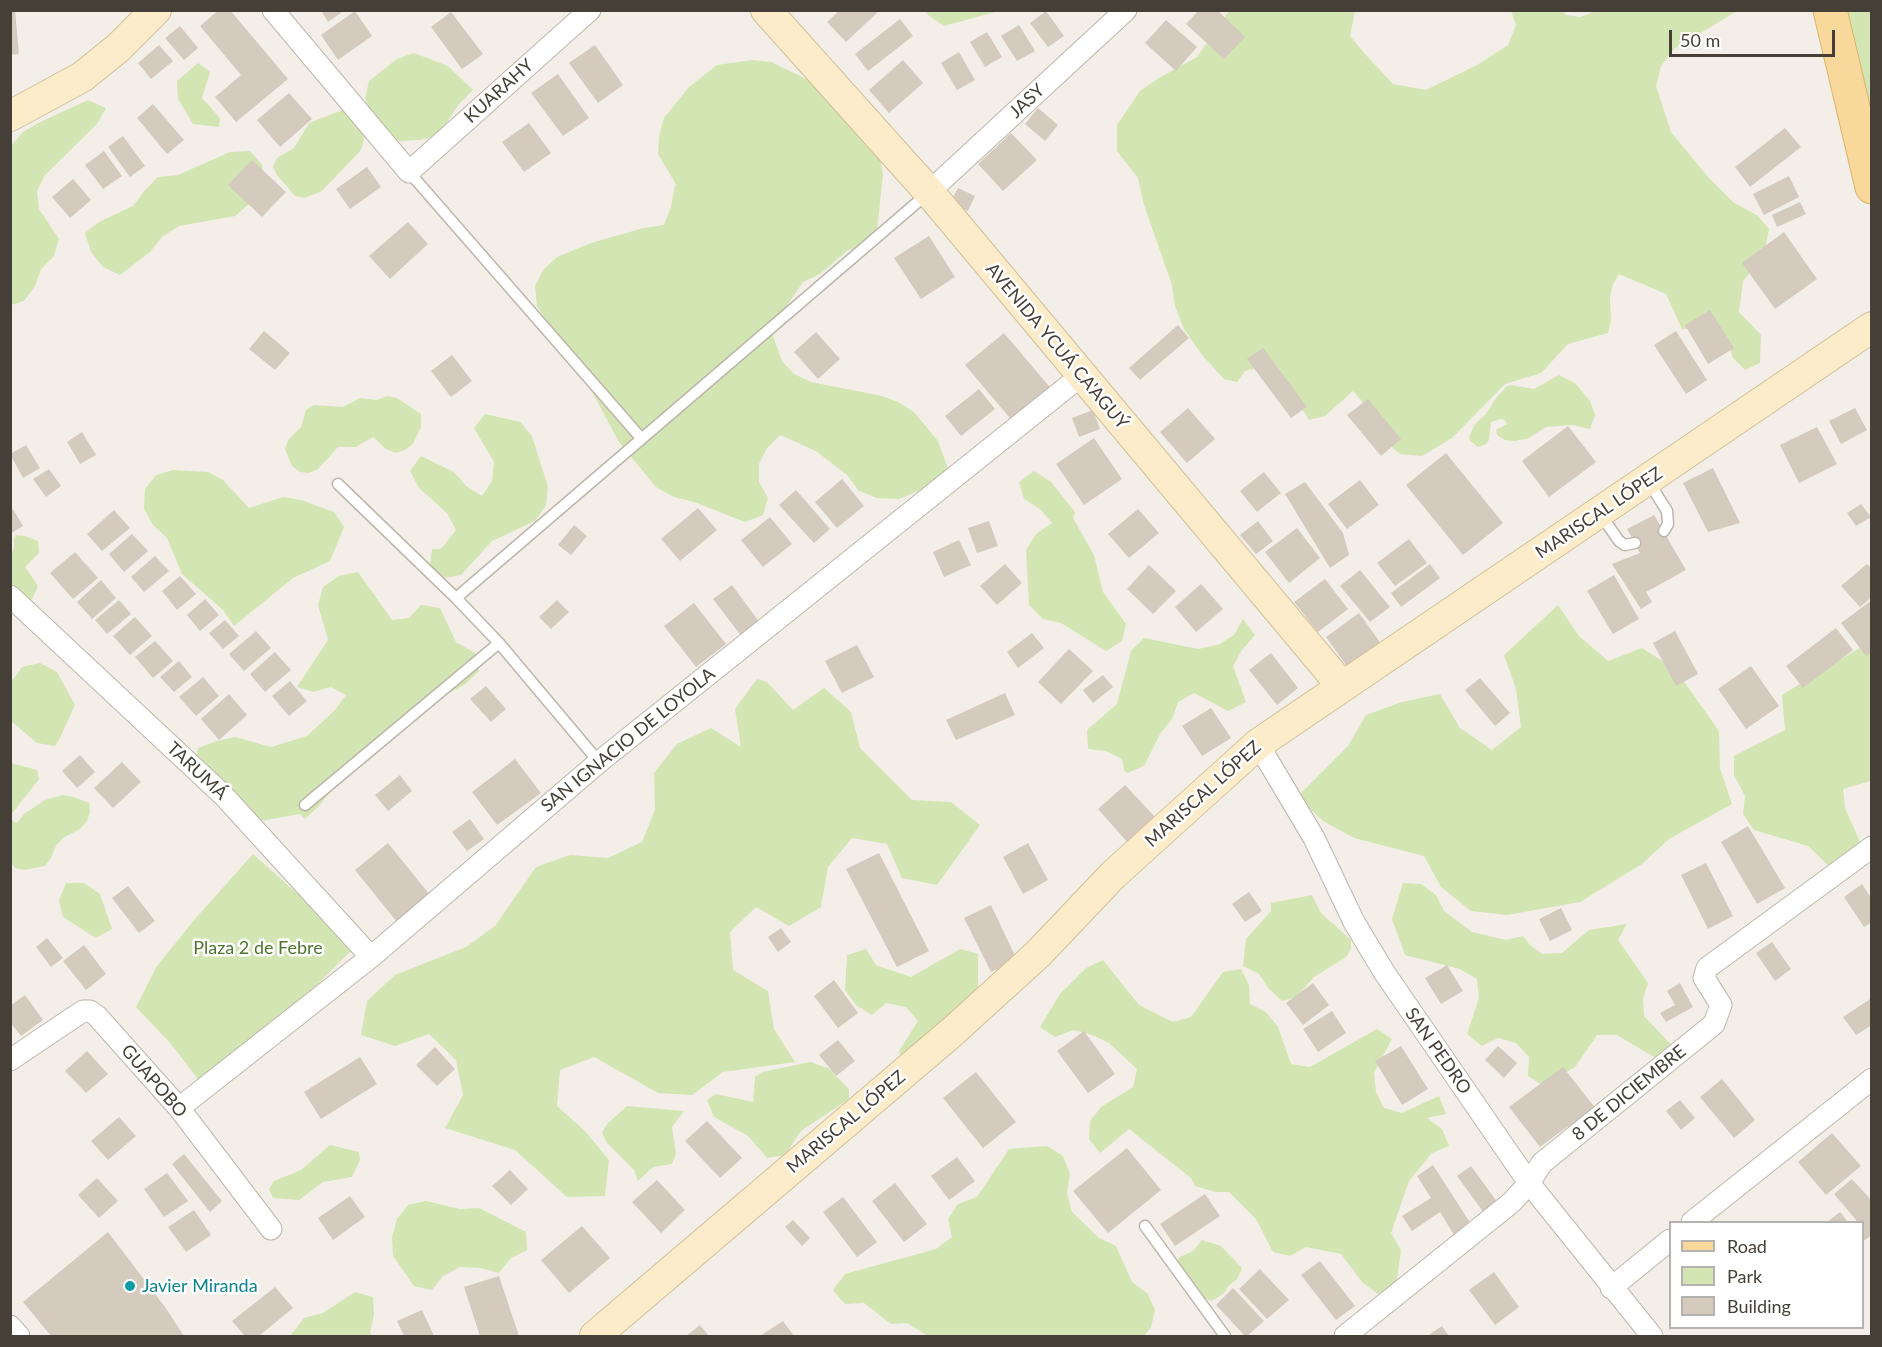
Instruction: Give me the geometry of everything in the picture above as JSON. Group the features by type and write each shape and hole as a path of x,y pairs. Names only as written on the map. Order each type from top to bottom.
{"main road":[{"path":"1830,10 1872,187"}],"street":[{"path":"10,116 82,77 118,48 156,10"},
{"path":"273,10 409,172"},
{"name":"KUARAHY","path":"409,172 590,10"},
{"name":"AVENIDA YCUÁ CA'AGUÝ","path":"766,10 929,192 1342,686"},
{"name":"JASY","path":"929,192 1126,10"},
{"name":"MARISCAL LÓPEZ","path":"595,1336 951,1033 1038,954 1113,875 1258,744 1872,327"},
{"name":"SAN IGNACIO DE LOYOLA","path":"179,1108 371,957 599,762 1082,375"},
{"name":"TARUMÁ","path":"10,596 223,795 371,957"},
{"name":"SAN PEDRO","path":"1258,744 1314,838 1354,922 1384,972 1529,1183 1611,1288 1652,1336"},
{"name":"8 DE DICIEMBRE","path":"1345,1336 1512,1202 1529,1183 1542,1163 1714,1024 1720,1005 1704,978 1707,968 1872,847"},
{"name":"GUAPOBO","path":"10,1060 70,1018 82,1011 90,1011 179,1108 271,1229"},
{"path":"1693,1221 1872,1079"},
{"path":"1611,1288 1669,1242"},
{"path":"10,1326 19,1336"}],"lane":[{"path":"409,172 641,438"},
{"path":"456,598 929,192"},
{"path":"1647,480 1667,511 1668,524 1664,531"},
{"path":"338,484 456,598 499,643 599,762"},
{"path":"1599,512 1619,542 1625,545 1635,543"},
{"path":"305,805 499,643"},
{"path":"1145,1226 1225,1336"}],"green space":[{"path":"926,10 999,11 944,26 928,15"},
{"path":"1599,10 1737,11 1674,49 1661,66 1656,86 1671,132 1709,178 1733,202 1758,216 1769,229 1764,256 1743,281 1739,312 1761,335 1760,363 1745,370 1733,358 1727,340 1696,329 1682,329 1666,294 1619,274 1613,284 1610,298 1611,321 1608,333 1568,344 1541,373 1505,384 1452,438 1422,456 1400,454 1373,430 1364,404 1353,391 1325,416 1309,420 1286,382 1265,366 1245,371 1237,382 1224,379 1202,355 1184,329 1175,306 1172,285 1144,205 1138,178 1117,151 1117,125 1140,91 1197,57 1229,11 1355,11 1350,36 1366,55 1393,84 1426,90 1477,65 1508,45 1516,25 1511,11 1563,11 1566,15 1580,17"},
{"path":"1840,11 1871,11 1871,171"},
{"path":"414,53 448,66 473,90 459,104 438,136 399,141 382,133 365,99 369,81 397,59"},
{"path":"752,60 771,62 823,87 880,157 883,175 877,231 866,246 848,250 820,274 803,282 782,313 769,325 782,361 794,374 811,382 882,396 898,402 914,412 938,441 951,477 899,499 877,498 859,491 847,475 816,451 780,435 767,448 759,464 759,482 768,498 763,515 745,522 694,502 674,497 656,487 619,442 591,390 567,357 559,339 537,306 535,286 543,270 557,257 591,243 644,228 664,225 671,207 675,185 677,186 658,154 659,136 664,118 689,87 717,65"},
{"path":"198,63 210,72 202,98 220,118 219,127 193,124 178,99 177,81"},
{"path":"88,100 106,108 97,124 45,175 37,191 39,209 59,239 54,256 41,269 35,286 24,301 11,305 11,146 23,132 38,123"},
{"path":"353,106 366,132 361,150 322,191 305,198 295,196 273,167 277,158 294,148 309,123"},
{"path":"250,151 262,165 263,192 235,216 179,226 162,237 150,252 120,275 103,267 91,252 85,233 99,222 133,206 158,177 178,175 230,152"},
{"path":"1559,375 1575,383 1590,401 1595,415 1590,429 1572,425 1546,427 1529,438 1515,441 1505,440 1497,435 1496,430 1507,424 1505,420 1500,419 1491,422 1489,440 1486,444 1478,447 1470,441 1469,437 1475,424 1486,414 1506,387 1511,385 1534,389"},
{"path":"387,396 397,398 421,414 421,427 413,444 405,450 396,453 386,449 373,437 356,447 338,447 318,469 309,473 300,472 292,466 285,449 288,440 301,427 306,410 314,405 343,407 360,398 377,400"},
{"path":"485,414 520,422 532,436 548,487 546,505 535,521 492,541 461,575 445,578 430,566 432,549 441,549 456,530 447,513 419,488 410,471 421,456 454,472 466,486 482,496 492,481 494,462 474,428"},
{"path":"173,470 208,472 223,480 249,508 283,497 301,500 334,512 344,527 330,561 293,578 234,626 223,610 182,574 167,538 153,525 144,509 145,489 156,475"},
{"path":"1034,471 1051,482 1075,512 1073,518 1094,555 1103,592 1126,624 1122,641 1106,651 1061,623 1043,619 1029,605 1026,550 1036,534 1052,523 1040,509 1024,499 1019,482"},
{"path":"16,535 38,541 39,553 25,567 38,586 31,601 11,609 10,558"},
{"path":"358,572 392,620 409,618 421,605 440,608 456,642 475,653 479,671 464,685 432,702 420,717 404,730 387,737 355,762 319,806 305,819 300,814 260,821 195,766 198,748 235,737 271,747 307,736 335,710 346,695 331,687 313,692 297,687 328,640 318,605 323,587 339,576"},
{"path":"1558,605 1579,636 1608,661 1642,648 1675,669 1719,731 1720,768 1732,804 1669,839 1642,864 1580,902 1507,915 1471,911 1441,887 1424,856 1354,838 1323,821 1297,797 1348,746 1366,715 1402,702 1440,694 1460,728 1492,750 1521,727 1516,689 1504,655"},
{"path":"1243,619 1255,635 1242,650 1233,666 1246,702 1228,711 1194,693 1178,702 1172,719 1160,734 1144,766 1127,773 1124,770 1122,759 1106,751 1088,749 1087,730 1117,704 1131,651 1144,638 1198,649 1218,645 1234,635"},
{"path":"1871,641 1871,781 1843,789 1845,808 1860,842 1851,861 1833,870 1808,846 1754,830 1743,814 1745,796 1734,775 1734,756 1785,730 1782,695"},
{"path":"40,663 57,672 75,705 55,746 37,743 11,721 11,682 22,667"},
{"path":"757,679 767,682 793,710 824,688 851,712 860,748 912,800 951,802 980,825 937,885 902,878 887,844 852,838 828,867 821,907 789,926 756,907 730,932 733,970 768,991 774,1029 795,1062 723,1072 692,1095 658,1093 594,1057 560,1070 557,1106 585,1131 609,1160 605,1196 567,1197 515,1150 445,1128 463,1095 456,1060 429,1034 395,1046 361,1035 367,1001 395,975 466,947 495,926 536,867 570,855 608,858 642,842 655,810 654,773 677,744 711,728 741,747 735,709"},
{"path":"11,763 37,770 39,779 11,815"},
{"path":"63,795 89,803 90,812 87,821 80,829 63,838 45,866 24,870 15,868 11,862 11,820 17,823 24,814 45,800"},
{"name":"Plaza 2 de Febre","path":"253,854 356,946 208,1092 171,1044 136,1007 157,966"},
{"path":"66,883 84,883 100,894 112,929 96,938 63,917 59,900"},
{"path":"1403,883 1421,884 1436,895 1444,911 1472,932 1506,940 1523,936 1542,954 1562,953 1589,930 1627,924 1618,940 1648,983 1643,999 1644,1016 1681,1055 1666,1064 1617,1035 1597,1035 1575,1067 1543,1086 1528,1076 1529,1057 1516,1043 1498,1038 1482,1046 1467,1034 1479,998 1477,979 1460,969 1405,955 1392,919"},
{"path":"1312,895 1321,913 1351,940 1351,949 1346,957 1314,977 1296,997 1282,1001 1269,989 1259,974 1243,966 1246,939 1271,911 1271,903"},
{"path":"866,949 876,965 911,977 960,949 978,954 978,993 902,1060 899,1051 918,1021 906,1007 886,1003 872,1015 856,1005 845,990 847,955"},
{"path":"1103,960 1139,1005 1173,1022 1191,1017 1223,972 1241,969 1249,985 1250,1004 1266,1012 1278,1027 1291,1064 1310,1067 1377,1029 1392,1039 1374,1073 1376,1092 1384,1108 1402,1113 1439,1096 1446,1114 1427,1118 1442,1129 1449,1146 1432,1153 1409,1181 1391,1233 1401,1250 1396,1286 1378,1294 1363,1283 1341,1254 1306,1247 1290,1256 1273,1252 1256,1219 1229,1192 1216,1192 1195,1186 1191,1178 1129,1129 1100,1153 1089,1139 1090,1121 1101,1107 1133,1087 1137,1069 1109,1043 1092,1035 1073,1030 1055,1037 1040,1027 1060,994 1086,968"},
{"path":"810,1062 828,1068 849,1089 849,1099 801,1131 785,1155 767,1158 748,1136 714,1117 707,1100 716,1094 753,1102 755,1077 763,1072"},
{"path":"627,1106 684,1111 672,1127 676,1154 672,1164 653,1167 638,1181 634,1170 607,1143 602,1133 607,1124"},
{"path":"330,1145 359,1152 360,1160 352,1177 323,1182 299,1200 273,1198 269,1189 274,1181 301,1170"},
{"path":"1047,1146 1063,1156 1070,1174 1067,1193 1072,1212 1099,1238 1116,1246 1132,1282 1147,1293 1155,1310 1151,1327 1144,1336 928,1336 907,1323 891,1324 864,1303 845,1304 833,1290 845,1274 936,1249 952,1237 948,1219 958,1204 977,1197 1009,1149"},
{"path":"426,1201 460,1209 479,1208 526,1232 527,1250 510,1259 499,1273 481,1268 460,1267 443,1276 432,1290 414,1286 393,1256 392,1237 397,1219 408,1205"},
{"path":"1202,1240 1221,1246 1242,1268 1237,1279 1224,1293 1212,1301 1199,1295 1175,1265 1180,1257 1193,1251"},
{"path":"355,1292 373,1297 374,1315 370,1333 372,1336 290,1336 304,1318 323,1313"}],"building":[{"path":"10,10 15,10 19,54 10,55"},
{"path":"219,10 230,10 288,79 236,122 215,97 241,75 200,26"},
{"path":"321,10 345,10 328,22"},
{"path":"840,10 880,10 846,42 827,22"},
{"path":"1199,10 1217,10 1245,37 1224,59 1186,24"},
{"path":"355,11 372,36 338,60 321,35"},
{"path":"1046,11 1064,36 1048,47 1030,23"},
{"path":"451,12 483,54 462,69 431,27"},
{"path":"900,19 913,36 868,71 855,54"},
{"path":"1166,20 1197,47 1176,71 1145,43"},
{"path":"1019,25 1035,51 1017,61 1001,36"},
{"path":"180,26 198,48 184,60 165,38"},
{"path":"987,32 1002,57 985,67 970,42"},
{"path":"159,45 173,61 151,79 138,63"},
{"path":"595,45 623,85 598,103 569,63"},
{"path":"959,52 975,80 957,90 941,63"},
{"path":"903,60 923,83 889,113 869,90"},
{"path":"558,74 589,118 563,136 531,93"},
{"path":"289,93 312,119 280,147 257,120"},
{"path":"153,104 184,140 167,154 137,118"},
{"path":"1038,108 1058,125 1045,141 1025,124"},
{"path":"529,123 551,153 524,172 502,142"},
{"path":"1785,128 1801,147 1750,187 1735,167"},
{"path":"1011,133 1037,160 1003,191 978,164"},
{"path":"123,136 145,166 130,177 108,147"},
{"path":"104,151 122,176 103,189 85,165"},
{"path":"252,160 286,192 262,217 228,185"},
{"path":"367,167 381,187 350,209 336,189"},
{"path":"1789,176 1799,197 1764,215 1753,194"},
{"path":"73,179 91,200 70,218 52,197"},
{"path":"958,188 975,196 968,211 950,203"},
{"path":"1800,202 1806,214 1777,227 1772,215"},
{"path":"408,222 428,244 390,279 369,256"},
{"path":"1784,232 1817,279 1775,309 1742,263"},
{"path":"929,236 955,277 921,299 894,258"},
{"path":"1710,310 1734,348 1708,364 1685,325"},
{"path":"1178,325 1189,338 1140,380 1129,368"},
{"path":"264,331 290,353 275,370 249,349"},
{"path":"1676,331 1707,380 1686,394 1654,345"},
{"path":"816,332 840,359 818,379 794,352"},
{"path":"1004,333 1054,392 1015,424 965,365"},
{"path":"1263,348 1307,407 1291,418 1247,359"},
{"path":"452,355 472,381 451,397 431,371"},
{"path":"979,389 995,409 961,436 945,416"},
{"path":"1368,399 1401,439 1381,456 1347,415"},
{"path":"1188,408 1215,439 1187,463 1160,432"},
{"path":"1855,408 1867,430 1841,444 1829,421"},
{"path":"1093,410 1100,429 1079,437 1072,418"},
{"path":"1568,426 1596,462 1549,497 1522,461"},
{"path":"1817,427 1837,464 1799,483 1780,445"},
{"path":"82,432 96,455 80,464 67,442"},
{"path":"1094,438 1122,479 1084,505 1056,464"},
{"path":"26,445 40,468 23,478 10,454"},
{"path":"1446,453 1503,523 1463,555 1406,485"},
{"path":"1713,468 1740,523 1708,532 1683,483"},
{"path":"49,469 61,486 46,497 33,479"},
{"path":"1264,472 1281,493 1257,512 1240,491"},
{"path":"842,479 864,506 837,528 815,502"},
{"path":"1360,480 1379,505 1347,529 1328,504"},
{"path":"1305,482 1343,533 1349,555 1330,568 1285,494"},
{"path":"796,490 830,529 814,543 779,505"},
{"path":"1861,504 1871,517 1856,526 1847,513"},
{"path":"698,508 717,530 680,561 661,539"},
{"path":"13,509 23,526 10,534 10,511"},
{"path":"1138,509 1159,533 1129,558 1108,534"},
{"path":"114,510 130,528 102,551 87,534"},
{"path":"1654,515 1686,570 1646,592 1652,602 1641,609 1612,564 1640,553 1627,529"},
{"path":"770,517 792,544 763,567 741,540"},
{"path":"989,521 998,546 977,553 968,528"},
{"path":"1258,521 1273,541 1256,554 1240,535"},
{"path":"574,525 587,536 571,555 558,545"},
{"path":"1297,528 1320,558 1289,583 1265,552"},
{"path":"132,534 148,551 124,572 109,554"},
{"path":"1409,539 1427,563 1395,586 1377,563"},
{"path":"959,540 971,565 944,577 933,552"},
{"path":"75,552 98,578 73,599 50,573"},
{"path":"155,556 169,571 144,592 131,577"},
{"path":"1005,564 1022,583 997,605 980,586"},
{"path":"1430,564 1440,578 1401,607 1391,593"},
{"path":"1867,564 1872,569 1872,597 1860,607 1841,586"},
{"path":"1149,565 1176,591 1153,614 1127,589"},
{"path":"1360,570 1390,607 1370,622 1340,586"},
{"path":"1614,575 1639,619 1613,634 1587,591"},
{"path":"180,576 196,594 177,610 162,591"},
{"path":"1325,579 1348,609 1318,632 1294,602"},
{"path":"101,580 116,598 92,619 77,602"},
{"path":"1201,584 1223,609 1196,632 1175,607"},
{"path":"732,585 760,623 742,637 713,599"},
{"path":"205,599 219,615 200,631 187,615"},
{"path":"119,600 131,614 107,634 95,620"},
{"path":"557,600 569,612 551,629 539,617"},
{"path":"1872,600 1872,652 1866,656 1841,623"},
{"path":"694,603 726,644 696,667 664,626"},
{"path":"1359,613 1382,645 1349,669 1326,637"},
{"path":"135,617 152,636 130,655 113,636"},
{"path":"225,620 239,636 223,649 209,633"},
{"path":"1836,628 1853,650 1803,688 1786,666"},
{"path":"256,631 271,648 244,671 229,654"},
{"path":"1675,631 1698,674 1676,686 1653,643"},
{"path":"1032,633 1044,648 1018,668 1007,652"},
{"path":"155,641 173,661 153,678 135,657"},
{"path":"857,645 874,677 842,693 825,661"},
{"path":"1069,649 1093,671 1061,704 1038,682"},
{"path":"275,652 291,670 265,692 250,674"},
{"path":"1271,653 1298,688 1277,705 1249,670"},
{"path":"179,661 192,677 174,692 160,677"},
{"path":"1751,666 1779,706 1746,729 1718,689"},
{"path":"1103,675 1113,687 1093,703 1083,690"},
{"path":"203,677 219,696 196,716 179,697"},
{"path":"1480,678 1510,713 1495,726 1465,690"},
{"path":"290,681 307,701 289,716 272,696"},
{"path":"486,686 506,709 491,722 470,699"},
{"path":"1005,693 1015,715 956,740 946,720"},
{"path":"229,694 247,715 219,740 201,719"},
{"path":"1211,708 1231,738 1202,756 1182,726"},
{"path":"80,755 95,772 77,788 62,771"},
{"path":"515,759 541,793 497,825 472,792"},
{"path":"122,762 141,782 113,808 94,788"},
{"path":"400,775 412,791 388,811 375,795"},
{"path":"1125,785 1156,818 1128,843 1098,809"},
{"path":"470,819 484,839 467,851 452,832"},
{"path":"1748,826 1785,888 1757,904 1721,842"},
{"path":"388,843 434,900 401,927 355,870"},
{"path":"1028,843 1048,880 1023,894 1003,857"},
{"path":"879,853 929,951 897,967 846,869"},
{"path":"1706,863 1733,916 1708,929 1681,875"},
{"path":"1862,884 1872,899 1872,922 1864,927 1844,897"},
{"path":"128,886 155,921 139,933 112,898"},
{"path":"1249,892 1262,911 1245,922 1232,904"},
{"path":"991,905 1017,960 991,972 964,918"},
{"path":"1561,908 1572,930 1550,941 1539,919"},
{"path":"781,928 791,942 778,952 768,937"},
{"path":"47,938 63,958 51,967 36,947"},
{"path":"1772,942 1791,969 1775,981 1756,953"},
{"path":"84,945 106,974 86,990 63,961"},
{"path":"1447,965 1463,991 1441,1004 1425,978"},
{"path":"834,980 858,1013 838,1028 814,996"},
{"path":"1313,983 1329,1005 1303,1025 1286,1003"},
{"path":"1680,983 1693,1007 1666,1022 1660,1013 1675,1005 1667,991"},
{"path":"25,995 43,1020 21,1036 10,1022 10,1006"},
{"path":"1870,999 1872,1025 1856,1035 1843,1017"},
{"path":"1332,1011 1346,1033 1318,1052 1303,1029"},
{"path":"1084,1031 1115,1074 1088,1093 1057,1051"},
{"path":"838,1040 855,1061 836,1076 819,1055"},
{"path":"1401,1046 1428,1089 1402,1105 1375,1061"},
{"path":"1498,1046 1517,1063 1504,1078 1485,1060"},
{"path":"435,1047 455,1069 437,1086 416,1065"},
{"path":"87,1051 108,1074 86,1093 65,1071"},
{"path":"360,1057 377,1084 321,1119 304,1092"},
{"path":"1563,1067 1597,1110 1571,1130 1568,1126 1540,1147 1509,1107"},
{"path":"976,1072 1016,1122 983,1148 943,1098"},
{"path":"1722,1079 1755,1120 1734,1138 1700,1097"},
{"path":"1680,1100 1695,1118 1681,1130 1666,1111"},
{"path":"119,1117 136,1136 108,1160 91,1141"},
{"path":"707,1121 742,1158 720,1178 685,1141"},
{"path":"1832,1133 1861,1166 1826,1195 1798,1162"},
{"path":"1127,1148 1161,1190 1108,1233 1073,1191"},
{"path":"184,1154 222,1201 210,1212 172,1164"},
{"path":"957,1157 975,1181 949,1200 931,1176"},
{"path":"1433,1165 1471,1224 1454,1235 1440,1212 1412,1231 1402,1216 1431,1198 1417,1176"},
{"path":"1471,1166 1498,1203 1484,1213 1457,1176"},
{"path":"510,1170 528,1189 511,1205 492,1186"},
{"path":"167,1173 188,1201 164,1217 144,1189"},
{"path":"97,1178 118,1201 99,1218 78,1195"},
{"path":"1852,1179 1872,1201 1872,1235 1864,1241 1864,1221 1857,1221 1834,1194"},
{"path":"657,1180 685,1210 661,1233 632,1202"},
{"path":"895,1183 927,1224 904,1242 872,1201"},
{"path":"1205,1194 1220,1216 1175,1246 1160,1224"},
{"path":"350,1196 365,1217 333,1240 318,1218"},
{"path":"843,1197 877,1242 857,1257 823,1212"},
{"path":"194,1210 211,1235 186,1252 168,1227"},
{"path":"1840,1212 1847,1221 1828,1221"},
{"path":"793,1220 810,1238 802,1246 785,1227"},
{"path":"582,1226 610,1258 569,1293 541,1260"},
{"path":"108,1232 184,1336 51,1336 23,1302"},
{"path":"1320,1261 1355,1306 1336,1320 1301,1275"},
{"path":"1260,1269 1289,1300 1267,1319 1239,1289"},
{"path":"1494,1272 1519,1307 1495,1325 1469,1290"},
{"path":"499,1276 519,1336 480,1336 464,1287"},
{"path":"275,1287 293,1308 259,1336 245,1336 232,1321"},
{"path":"1233,1288 1264,1321 1247,1336 1216,1305"},
{"path":"422,1310 434,1336 404,1336 397,1321"},
{"path":"783,1321 794,1336 760,1336"},
{"path":"700,1325 709,1336 686,1336"},
{"path":"1442,1326 1449,1336 1427,1336"}],"place":[{"name":"Javier Miranda","path":"130,1286"}]}
